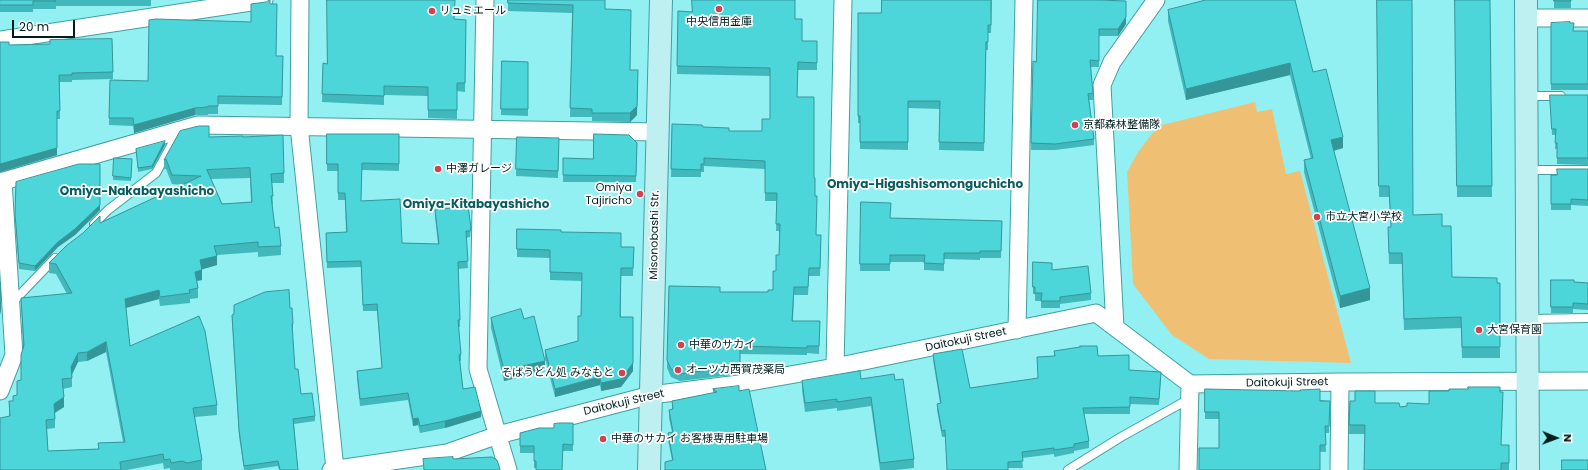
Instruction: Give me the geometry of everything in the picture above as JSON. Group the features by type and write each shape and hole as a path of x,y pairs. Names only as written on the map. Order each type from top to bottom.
{"street":[{"path":"0,40 264,0"},
{"path":"300,0 299,126 333,470"},
{"path":"485,0 478,369 508,470"},
{"name":"Misonobashi Str.","path":"649,470 661,0"},
{"path":"835,367 843,0"},
{"path":"1017,330 1024,0"},
{"path":"1115,327 1102,85 1112,62 1156,0"},
{"path":"1528,470 1526,9 1588,18"},
{"path":"0,391 14,355 2,181 198,125 658,132"},
{"name":"Daitokuji Street","path":"333,470 447,453 498,435 651,395 738,384 835,367 1096,313 1115,327 1189,392 1340,382 1588,381"},
{"path":"1339,470 1340,382"},
{"path":"1188,470 1189,392"}],"lane":[{"path":"1527,96 1567,96"},
{"path":"89,229 108,210 156,173 179,130"},
{"path":"1527,170 1588,170"},
{"path":"11,304 62,251"},
{"path":"1528,320 1588,318"},
{"path":"1068,470 1189,392"}],"shaded area":[{"path":"1255,102 1257,112 1272,109 1286,174 1300,171 1351,363 1209,359 1172,335 1133,284 1127,172 1138,152 1158,126"}],"building":[{"path":"0,0 56,1 33,1 33,5 0,5"},
{"path":"270,0 270,4 277,4 276,56 283,56 282,97 218,96 218,106 195,108 134,125 133,118 109,118 110,80 148,81 149,20 251,22 251,4"},
{"path":"327,0 455,0 454,19 466,20 465,83 457,83 457,110 428,110 428,87 384,86 384,96 322,94 323,63 327,64"},
{"path":"508,0 605,0 605,9 631,10 630,70 638,70 637,106 630,113 592,113 592,109 570,108 573,5 508,3"},
{"path":"692,0 795,0 795,19 802,19 802,41 817,41 817,63 798,62 797,97 814,97 814,178 815,196 817,196 816,235 821,235 820,268 809,268 808,287 794,287 792,321 820,321 819,346 807,346 807,348 740,346 740,366 680,374 671,369 667,360 669,286 720,287 720,292 768,292 768,290 773,290 773,271 776,271 776,255 779,255 780,224 776,224 777,193 765,193 765,161 704,158 704,164 701,164 701,170 671,169 672,124 729,128 729,131 762,131 762,119 770,119 770,68 677,66 678,11 692,12"},
{"path":"882,0 991,0 991,25 988,25 988,42 986,42 984,143 939,142 940,101 908,101 908,142 860,142 860,116 858,116 858,13 881,13"},
{"path":"1038,0 1126,1 1126,17 1118,29 1099,29 1099,61 1090,60 1093,93 1088,94 1094,139 1055,144 1031,143 1033,61 1036,62"},
{"path":"1206,0 1295,0 1313,72 1326,69 1343,137 1331,140 1370,288 1340,296 1304,160 1313,158 1290,63 1186,89 1168,10"},
{"path":"1377,0 1412,0 1413,215 1442,214 1442,226 1451,226 1452,277 1497,278 1497,283 1500,283 1500,347 1462,347 1461,317 1404,319 1402,253 1389,253 1388,227 1391,227 1389,186 1379,186"},
{"path":"1455,0 1490,0 1492,186 1457,186"},
{"path":"1571,0 1571,1 1554,1"},
{"path":"1551,23 1574,23 1573,31 1588,31 1588,84 1551,84"},
{"path":"112,39 113,72 72,73 72,75 59,75 60,111 57,111 57,148 0,164 0,42 9,42 9,45 50,44 50,40"},
{"path":"502,61 528,62 528,109 501,109"},
{"path":"1550,95 1588,95 1588,158 1557,158 1557,143 1555,143 1556,129 1552,129"},
{"path":"199,126 209,126 209,137 283,135 284,173 271,174 273,196 271,196 275,228 279,227 281,246 258,247 258,242 214,246 217,256 200,260 202,270 195,272 198,288 189,290 190,293 160,297 159,290 125,299 130,346 199,316 205,331 217,405 193,408 202,460 187,463 182,461 171,463 170,459 164,460 163,454 120,462 121,470 0,470 0,418 10,416 9,401 13,401 13,396 17,395 17,381 21,380 21,355 24,345 21,298 72,293 56,264 49,263 66,246 83,233 100,216 100,223 201,176 172,175 166,159 164,160 180,131","holes":["250,168 252,202 222,204 207,170","106,342 125,442 98,443 99,449 48,451 46,420 55,419 54,404 64,397 62,379 72,378 71,367 78,353 87,352"]},
{"path":"327,134 399,134 399,164 362,163 361,201 400,199 402,243 439,244 435,210 468,206 471,228 470,231 466,231 468,261 458,262 460,320 458,320 461,354 459,355 463,389 475,387 481,411 420,426 418,418 413,419 408,393 360,399 357,371 382,368 377,304 363,305 361,261 327,262 326,233 347,232 345,193 338,193 338,164 327,164"},
{"path":"594,134 629,135 637,143 636,176 563,175 563,158 593,159"},
{"path":"517,137 559,138 558,171 516,169"},
{"path":"165,141 152,166 138,168 136,149"},
{"path":"114,158 132,159 131,178 113,176"},
{"path":"79,164 100,164 100,205 75,229 58,242 35,266 19,263 15,214 16,182"},
{"path":"1557,169 1588,169 1588,200 1571,199 1571,204 1551,204 1551,175 1557,175"},
{"path":"861,202 891,203 890,218 1002,221 1001,251 980,251 980,253 944,253 944,264 924,263 925,255 890,255 890,264 860,264"},
{"path":"517,229 561,230 561,232 621,233 621,247 634,247 633,268 621,268 620,317 633,317 633,363 621,379 601,383 600,377 555,389 545,350 578,341 578,316 581,316 582,273 550,272 550,250 517,249"},
{"path":"1033,262 1052,263 1052,270 1088,266 1091,293 1060,297 1060,301 1041,301 1042,293 1035,293 1035,287 1033,287"},
{"path":"1551,280 1574,280 1574,282 1588,283 1588,304 1573,303 1573,307 1551,307"},
{"path":"0,283 1,301 0,306"},
{"path":"289,290 290,308 292,308 295,369 298,369 301,394 312,393 315,416 293,419 298,470 280,470 278,461 244,466 239,430 232,315 234,314 234,305 265,292"},
{"path":"521,309 524,319 534,316 545,361 504,370 491,318"},
{"path":"1080,346 1097,346 1098,356 1129,355 1129,370 1161,372 1159,399 1130,397 1130,407 1083,408 1089,441 1074,444 1074,447 1022,452 1023,461 1008,462 1008,470 947,470 945,430 942,431 937,404 941,403 933,354 962,349 970,388 1038,378 1037,357 1055,356 1054,351"},
{"path":"860,371 861,379 894,374 895,380 903,379 914,459 880,463 871,397 837,402 837,399 805,403 802,381"},
{"path":"739,386 739,391 749,389 766,470 665,470 665,462 673,460 668,433 673,432 669,410 673,409 672,401 717,392 713,389"},
{"path":"1468,387 1500,387 1500,392 1503,392 1501,445 1509,445 1509,463 1501,463 1501,470 1364,470 1365,425 1349,425 1350,401 1355,401 1355,391 1375,391 1375,403 1399,403 1400,407 1407,406 1407,403 1429,404 1429,391 1449,391 1449,389 1468,389"},
{"path":"1205,389 1300,391 1320,389 1320,401 1330,401 1329,426 1325,426 1326,445 1320,445 1320,470 1199,470 1199,448 1219,448 1219,412 1205,412"},
{"path":"573,423 573,445 563,444 562,470 536,470 536,461 534,461 534,446 520,446 520,433 539,428 554,428 554,424"},
{"path":"453,457 453,459 492,457 497,460 500,470 424,470 423,459"},
{"path":"1562,460 1588,460 1588,470 1562,470"}],"place":[{"name":"中央信用金庫","path":"719,9"},
{"name":"リュミエール","path":"432,11"},
{"name":"京都森林整備隊","path":"1075,125"},
{"name":"中澤ガレージ","path":"438,169"},
{"name":"Omiya Tajiricho","path":"640,194"},
{"name":"市立大宮小学校","path":"1317,217"},
{"name":"大宮保育園","path":"1479,330"},
{"name":"中華のサカイ","path":"681,345"},
{"name":"オーツカ西賀茂薬局","path":"678,370"},
{"name":"そばうどん処 みなもと","path":"622,373"},
{"name":"中華のサカイ お客様専用駐車場","path":"603,439"}],"district":[{"name":"Omiya-Higashisomonguchicho","path":"925,185"},
{"name":"Omiya-Nakabayashicho","path":"137,192"},
{"name":"Omiya-Kitabayashicho","path":"476,205"}]}
